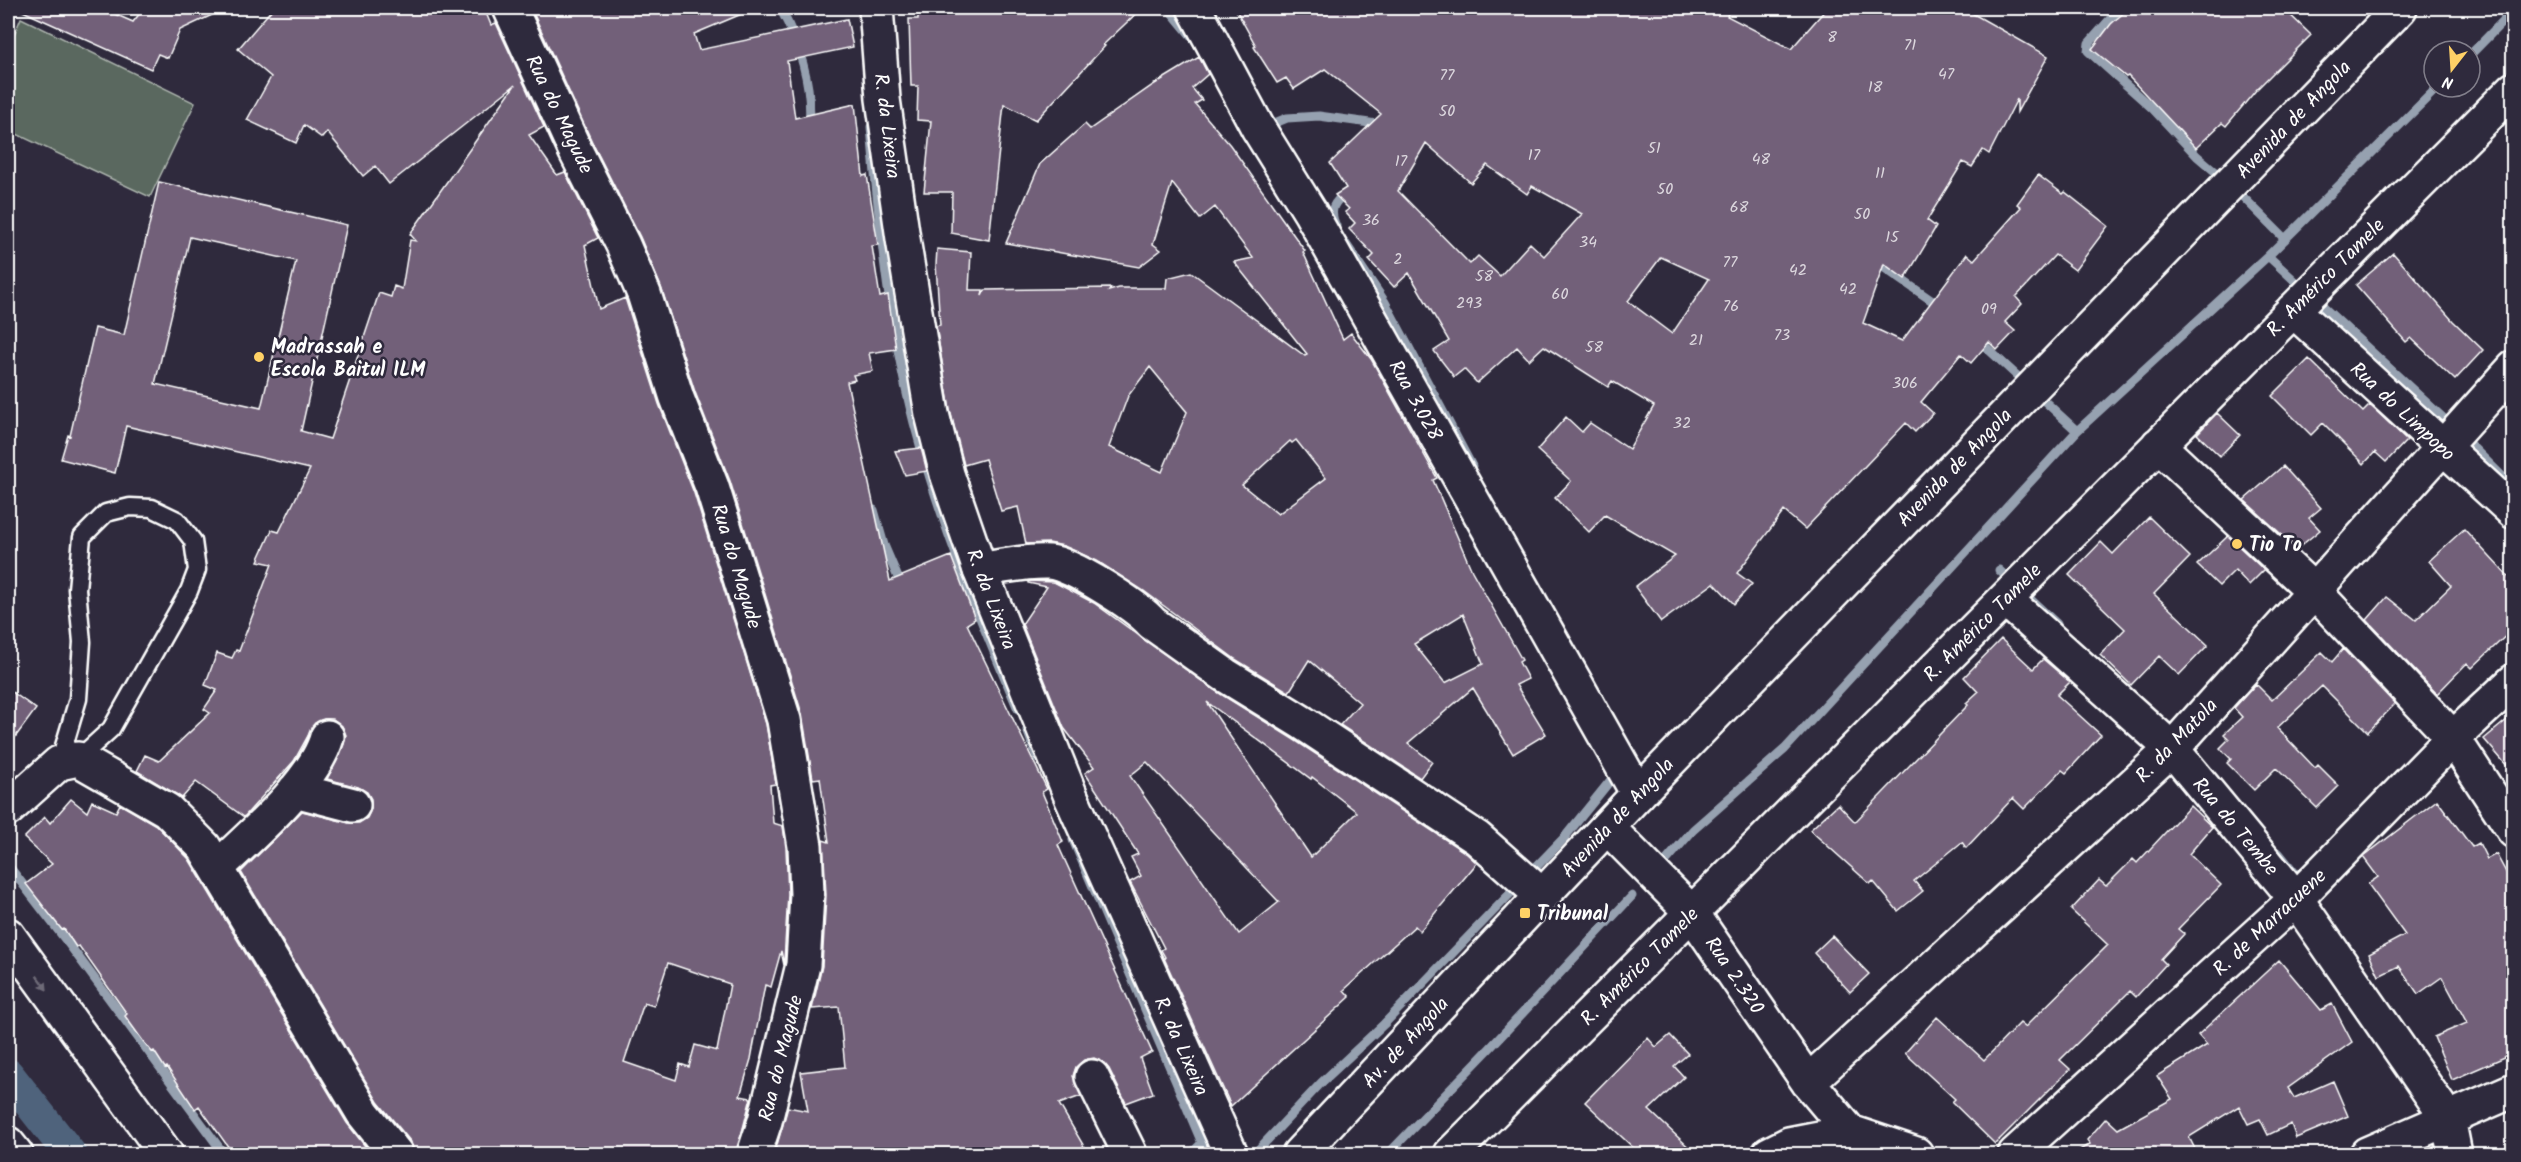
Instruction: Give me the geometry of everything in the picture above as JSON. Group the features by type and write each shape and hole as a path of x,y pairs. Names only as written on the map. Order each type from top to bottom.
{"street":[{"name":"Rua do Magude","path":"510,8 576,152 624,245 644,294 677,398 712,487 784,720 805,846 807,894 803,953 797,992 754,1155"},
{"name":"R. da Lixeira","path":"876,8 883,99 932,414 947,474 980,570 1072,799 1231,1155"},
{"name":"Rua 3.028","path":"1194,8 1258,128 1310,212 1638,794"},
{"name":"Avenida de Angola","path":"1512,930 1638,794 2400,8"},
{"name":"R. Américo Tamele","path":"1451,1155 2514,88"},
{"name":"Rua do Limpopo","path":"2293,310 2514,512"},
{"name":"R. da Matola","path":"1808,1082 2172,749 2514,368"},
{"path":"2158,445 2314,591 2453,738 2514,831"},
{"path":"980,570 1008,565 1051,562 1088,579 1143,612 1152,623 1225,675 1303,723 1477,838 1541,897"},
{"name":"Rua do Tembe","path":"2005,599 2172,749 2296,899 2448,1119"},
{"name":"R. de Marracuene","path":"2015,1155 2296,899 2453,738 2514,681"},
{"path":"217,868 295,790 319,758 327,736"},
{"path":"8,809 68,761 167,810 204,847 363,1113 396,1155"},
{"path":"295,790 353,805"},
{"name":"Rua 2.320","path":"1608,828 1692,913 1808,1082 1851,1132"},
{"name":"Av. de Angola","path":"1299,1155 1512,930"},
{"path":"8,935 166,1155"},
{"path":"1092,1077 1130,1155"},
{"path":"2367,1155 2514,1090"},
{"path":"2448,1119 2455,1155"},
{"path":"1769,1155 1789,1144 1851,1132 1916,1155"},
{"path":"8,1144 16,1155"}],"lane":[{"path":"130,507 152,508 177,520 193,541 197,570 189,591 111,729 68,761 78,699 82,642 77,589 82,537 106,513 130,507"}],"green space":[{"path":"21,18 195,103 150,197 8,130 8,49"}],"building":[{"path":"16,8 101,8 133,22 144,8 227,8 180,30 168,58 158,54 151,69"},
{"path":"273,8 484,8 491,25 496,23 544,127 529,135 557,175 565,172 598,238 585,245 599,309 625,298 659,404 694,493 766,724 776,784 770,785 773,823 783,826 788,894 784,965 781,951 771,987 765,985 751,1059 740,1096 751,1098 736,1155 414,1155 411,1142 378,1102 241,872 302,811 349,823 359,823 367,818 371,809 371,799 367,792 358,787 327,779 344,744 346,735 342,726 333,719 324,719 315,723 294,761 244,817 196,782 182,798 137,771 145,755 159,761 210,713 204,709 217,690 205,685 217,653 232,658 236,650 239,651 272,564 258,561 272,530 279,532 310,469 126,426 115,473 61,459 68,435 70,436 95,328 124,335 159,182 347,225 301,431 330,439 379,293 391,297 394,286 402,289 410,240 416,241 410,234 515,85 389,184 375,166 363,176 327,132 322,138 304,125 296,143 247,120 271,77 238,49","holes":["190,237 296,261 261,408 155,384","668,963 730,984 717,1051 695,1045 689,1067 680,1064 676,1080 624,1062 644,1003 654,1006"]},
{"path":"531,8 756,8 694,34 699,50 847,19 853,47 787,61 795,118 855,104 863,176 867,175 878,245 872,246 880,297 888,295 896,349 869,353 873,371 853,375 855,380 847,382 890,581 951,556 975,619 967,624 1047,789 1042,792 1063,842 1058,845 1152,1052 1140,1058 1153,1093 1126,1103 1109,1069 1103,1062 1094,1058 1084,1060 1076,1067 1073,1076 1081,1096 1059,1104 1089,1155 774,1155 788,1107 808,1111 801,1072 845,1067 839,1007 812,1009 822,966 826,895 823,840 829,842 820,778 813,779 802,714 730,481 695,392 661,287 640,237 593,144"},
{"path":"918,8 1142,8 1103,45 1105,46 1036,120 1004,104 989,240 951,233 952,192 924,192 931,121 917,120 918,86 911,86 909,19 918,19"},
{"path":"1235,8 1730,8 1727,16 1791,49 1827,8 1963,8 2048,56 2017,112 2017,99 1989,154 1983,150 1972,167 1963,162 1927,220 1936,227 1905,279 1884,264 1863,323 1902,341 1967,254 1974,260 2021,207 2017,204 2038,175 2063,194 2065,192 2108,226 2075,270 2055,255 2016,297 2022,304 2005,322 2015,331 1997,350 1989,342 1971,363 1961,354 1921,402 1933,413 1915,432 1906,423 1805,529 1784,511 1737,573 1752,584 1734,604 1714,583 1661,622 1635,587 1675,556 1605,515 1589,532 1555,498 1571,481 1537,450 1566,417 1582,432 1590,423 1629,449 1654,406 1612,381 1608,387 1544,346 1529,360 1517,347 1477,383 1464,369 1454,377 1434,351 1449,341 1409,273 1394,287 1369,260 1374,255 1349,229 1355,223 1345,212 1349,209 1335,195 1346,188 1330,163 1381,114 1325,69 1294,89 1286,78 1277,83 1254,47 1256,46","holes":["1426,143 1471,183 1487,165 1527,194 1532,186 1582,214 1544,256 1530,243 1500,276 1478,256 1470,264 1398,191","1661,257 1709,279 1672,334 1628,301"]},
{"path":"2129,8 2283,8 2311,35 2257,89 2226,126 2222,123 2196,148 2128,76 2126,77 2092,49 2111,24"},
{"path":"1199,57 1208,74 1192,88 1202,100 1195,104 1230,145 1305,251 1303,252 1343,339 1351,333 1371,359 1437,478 1433,480 1472,571 1522,660 1519,662 1528,679 1516,685 1546,734 1513,754 1473,688 1408,743 1432,762 1420,778 1340,725 1360,703 1309,660 1289,692 1235,659 1144,591 1097,561 1064,546 1049,543 1026,544 1018,507 1001,511 985,459 964,465 950,410 936,326 940,325 937,249 971,252 969,290 983,290 982,296 985,290 1111,288 1109,291 1119,288 1166,288 1167,278 1191,272 1305,356 1307,354 1234,262 1253,258 1215,207 1200,219 1172,183 1153,244 1161,250 1139,267 1006,243 1040,164 1085,124 1090,129 1153,85","holes":["1150,367 1187,412 1162,472 1109,447 1128,396","1296,440 1326,478 1278,514 1242,485 1290,441 1292,443","1463,614 1483,664 1445,683 1414,644"]},
{"path":"2393,253 2453,321 2483,350 2455,380 2411,338 2406,342 2356,285"},
{"path":"2309,359 2363,412 2370,405 2407,440 2386,462 2375,452 2364,464 2323,423 2311,435 2272,396"},
{"path":"2217,413 2240,435 2220,456 2197,434"},
{"path":"921,448 927,471 905,475 895,451"},
{"path":"2283,466 2321,508 2309,518 2320,530 2298,548 2244,500"},
{"path":"2149,517 2190,557 2154,594 2208,645 2179,675 2159,656 2131,685 2100,655 2125,629 2069,575 2101,542 2113,554"},
{"path":"2464,529 2514,583 2514,628 2472,668 2467,663 2437,694 2367,620 2387,597 2416,620 2451,586 2429,561"},
{"name":"Tio To","path":"2228,536 2264,570 2249,585 2235,570 2219,586 2197,565"},
{"path":"1028,581 1054,582 1094,603 1214,690 1293,739 1466,853 1477,863 1420,931 1415,926 1344,990 1350,997 1231,1106 1164,958 1161,950 1164,948 1130,882 1141,876 1131,857 1138,854 1085,773 1094,767 1064,728 1022,624 1047,587 1028,583","holes":["1207,702 1357,812 1311,857","1147,762 1279,902 1239,934 1130,776"]},
{"path":"2001,639 2033,669 2043,659 2070,682 2057,695 2101,735 2066,773 2062,770 2024,809 2013,798 1966,848 1962,842 1914,881 1923,891 1898,911 1873,881 1870,884 1810,830 1838,804 1855,822 1968,705 1966,703 1978,692 1964,677"},
{"path":"2343,649 2395,704 2368,732 2322,686 2277,728 2315,768 2318,765 2339,786 2317,808 2276,768 2254,790 2227,763 2231,759 2220,748 2229,739 2224,734 2242,717 2234,708 2256,684 2272,700 2322,652 2332,662"},
{"path":"8,689 36,709 8,747"},
{"path":"2514,714 2514,774 2484,739"},
{"path":"71,799 87,812 92,801 116,812 120,804 156,825 189,859 347,1123 372,1155 234,1155 199,1106 195,1109 167,1067 165,1068 125,1016 127,1014 79,946 76,947 26,884 52,864 24,838 45,817 50,823"},
{"path":"2437,800 2472,847 2479,843 2487,859 2496,854 2514,887 2514,1053 2452,1080 2434,1037 2467,1023 2442,977 2418,994 2399,966 2379,976 2369,954 2405,935 2368,884 2378,877 2363,857"},
{"path":"2190,806 2212,827 2189,854 2221,885 2178,929 2184,934 2161,959 2166,964 2136,997 2130,991 2060,1060 2070,1069 1995,1144 1952,1102 1955,1099 1905,1053 1937,1017 1984,1060 2020,1023 2025,1027 2108,945 2071,910 2099,880 2106,886 2133,859 2137,863"},
{"path":"1832,936 1869,974 1850,992 1814,953"},
{"path":"2279,960 2321,1010 2332,1004 2352,1042 2288,1088 2294,1098 2333,1081 2348,1116 2296,1138 2291,1124 2268,1135 2260,1119 2248,1124 2239,1106 2189,1137 2198,1155 2071,1155 2090,1144 2087,1140 2106,1118 2118,1129 2172,1099 2157,1076 2207,1045 2198,1035"},
{"path":"1670,1035 1688,1054 1674,1066 1684,1077 1649,1110 1697,1155 1641,1155 1585,1102 1648,1038 1656,1047"}],"waterway":[{"path":"780,8 799,50 807,80 809,125"},
{"path":"1168,8 1197,43"},
{"path":"2120,8 2089,43 2088,51 2153,109 2197,156 2230,184 2285,239"},
{"path":"2482,43 2514,10"},
{"path":"1666,861 1693,830 1785,749 2077,431 2268,256 2426,99"},
{"path":"1265,127 1287,118 1319,116 1384,125"},
{"path":"871,127 886,276 898,350 914,423 924,460 961,568 1018,709"},
{"path":"1336,226 1333,215 1334,206 1348,191"},
{"path":"1346,244 1385,302 1472,466"},
{"path":"2268,256 2441,416 2514,488"},
{"path":"1873,260 1941,307"},
{"path":"1976,338 2077,431"},
{"path":"874,510 884,545 902,587"},
{"path":"1999,570 2057,624"},
{"path":"1027,730 1038,759"},
{"path":"1235,1148 1256,1152 1321,1083 1384,1024 1564,838 1618,771"},
{"path":"1073,840 1202,1143"},
{"path":"2279,853 2304,884"},
{"path":"8,865 224,1154"},
{"path":"1388,1154 1632,896"},
{"path":"8,1075 70,1154"},
{"path":"1191,1154 1202,1143 1218,1146"}],"place":[{"name":"Madrassah e Escola Baitul ILM","path":"259,357"},
{"name":"Tio To","path":"2237,544"},
{"name":"Tribunal","path":"1525,913"}]}
